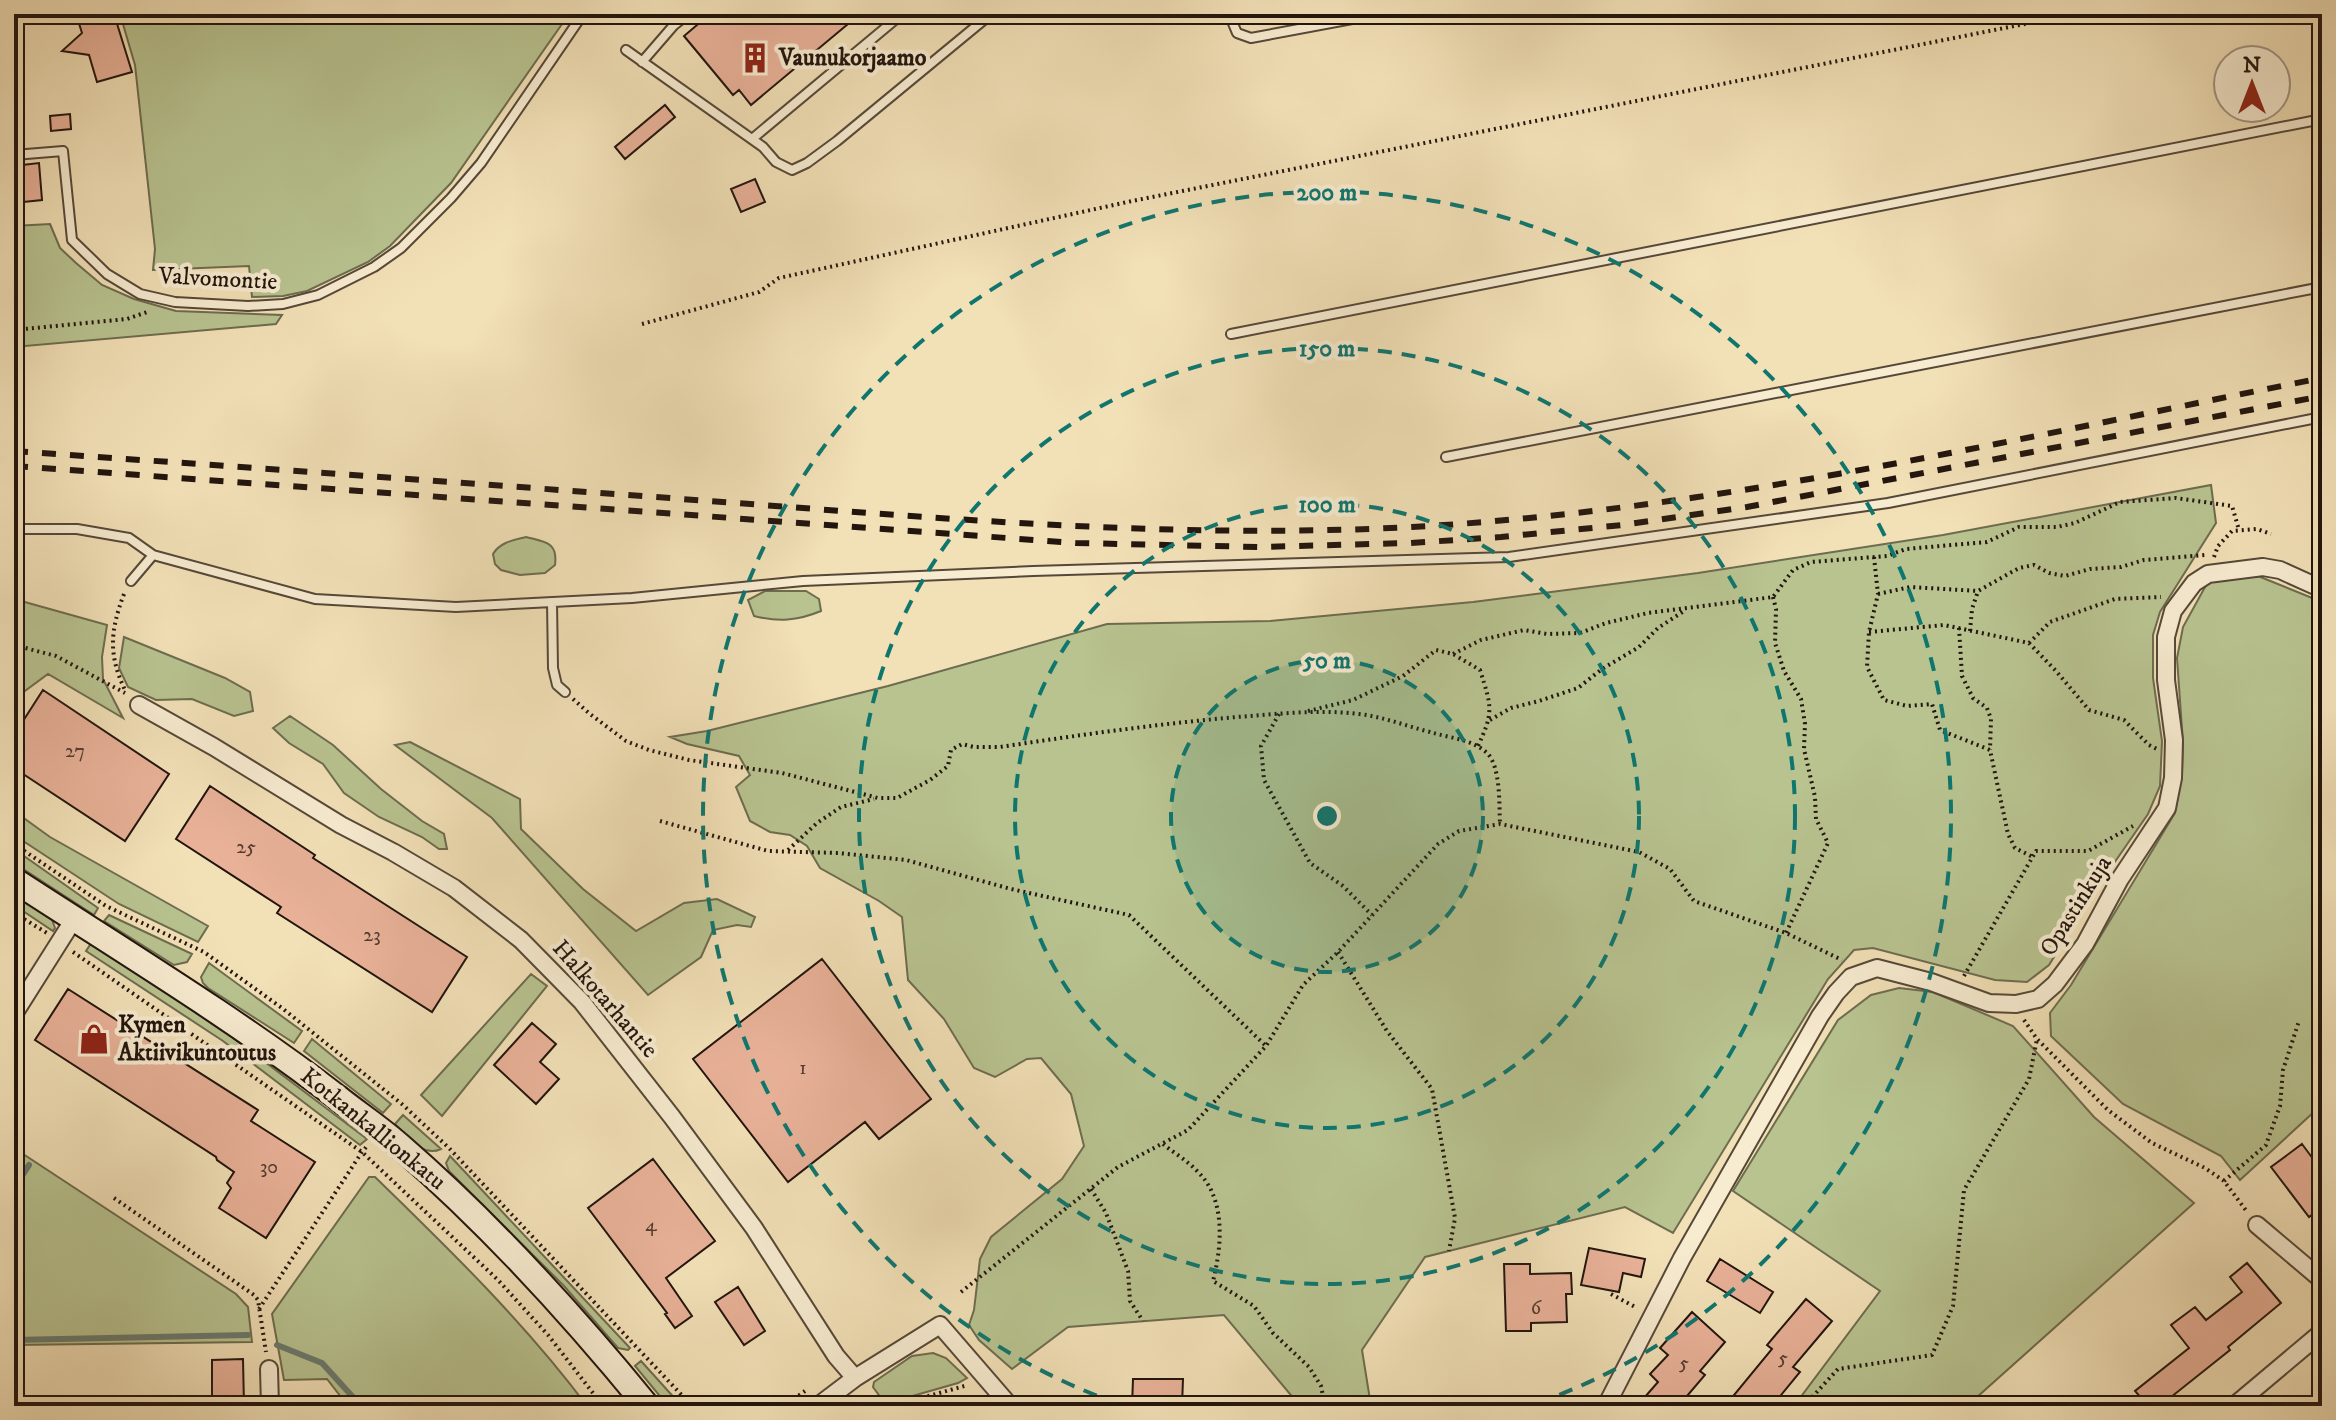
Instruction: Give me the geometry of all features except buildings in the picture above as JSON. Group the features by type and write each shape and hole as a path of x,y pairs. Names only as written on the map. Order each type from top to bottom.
{"street":[{"path":"2208,574 2263,567 2280,570 2322,589"},
{"name":"Opastinkuja","path":"2016,1004 2038,999 2055,984 2085,944 2120,879 2167,808 2174,757 2166,680 2166,637 2173,611 2194,583 2208,574"},
{"name":"Halkotarhantie","path":"132,699 341,825 454,888 521,940 582,1002 663,1106 754,1228 836,1356 855,1378"},
{"name":"Kotkankallionkatu","path":"14,880 249,1031 400,1146 480,1220 531,1273 647,1406"},
{"path":"14,1014 74,919"},
{"path":"1606,1406 1682,1258 1820,1016 1851,977 1877,968 1931,982 1989,1003 2016,1004"},
{"path":"2257,1225 2322,1280"},
{"path":"818,1406 855,1378 940,1325 1010,1406"},
{"path":"2234,1406 2322,1332"},
{"path":"269,1369 270,1406"}],"lane":[{"name":"Valvomontie","path":"14,155 63,151 72,240 107,274 140,294 175,302 248,306 302,301 374,267 401,248 451,198 481,163 583,14"},
{"path":"642,62 674,25 688,14"},
{"path":"752,139 902,14"},
{"path":"626,50 763,147 776,162 792,170 837,141 991,14"},
{"path":"1229,14 1237,33 1251,38 1379,14"},
{"path":"1231,334 2322,119"},
{"path":"1446,457 2322,287"},
{"path":"14,529 77,529 129,538 153,555 315,599 456,607 632,598 803,581 1509,557 1888,503 2322,417"},
{"path":"131,581 153,555"},
{"path":"552,602 553,668 557,685 565,692"}],"path":[{"path":"642,324 759,292 779,278 1117,205 2075,14"},
{"path":"14,330 127,319 175,302"},
{"path":"1453,654 1481,640 1524,630 1547,634 1580,633 1648,613 1773,597 1793,570 1811,562 1887,556 1906,549 1987,542 2019,527 2057,527 2075,523 2120,502 2176,498 2232,506 2239,530"},
{"path":"2208,574 2218,546 2232,531 2257,529 2271,534"},
{"path":"1878,594 1910,587 1978,591 2019,568 2034,565 2049,573 2065,576 2144,560 2215,554"},
{"path":"1874,557 1878,594 1869,632 1867,667 1884,700 1907,706 1932,704 1940,730 1990,750"},
{"path":"131,581 123,595 112,631 116,672 132,699"},
{"path":"1970,631 1978,591"},
{"path":"2029,643 2050,622 2115,599 2184,596"},
{"path":"1773,597 1776,609 1775,643 1784,671 1801,699 1805,724 1804,749 1815,797 1816,819 1828,843 1786,933"},
{"path":"1490,720 1511,708 1578,688 1639,647 1658,628 1687,609"},
{"path":"1869,632 1944,625 2029,643 2089,710 2124,720 2149,745 2174,757"},
{"path":"1959,628 1962,676 1973,698 1987,708 1991,719 1990,750 2008,834 2015,848 2033,857"},
{"path":"14,645 56,656 132,699"},
{"path":"1302,712 1353,700 1403,676 1436,650 1453,654 1480,670 1490,702 1490,720 1477,748"},
{"path":"565,692 626,741 649,750 689,760 782,773 878,798"},
{"path":"786,852 817,823 841,807 878,798 897,798 930,780 948,766 951,750 962,744 1000,747 1180,722 1302,712 1358,714 1394,720 1464,740 1488,754 1497,775 1500,824"},
{"path":"1279,714 1261,746 1264,780 1310,863 1343,886 1372,915"},
{"path":"1957,991 2036,851 2088,851 2167,808"},
{"path":"660,821 768,851 838,853 906,860 1011,889 1129,915 1266,1046"},
{"path":"961,1292 1118,1167 1188,1130 1266,1046 1303,985 1338,952 1438,844 1459,831 1500,824 1639,852 1670,869 1694,901 1786,933 1867,971"},
{"path":"14,913 47,933"},
{"path":"69,950 362,1152 498,1280 548,1335 603,1406"},
{"path":"1338,952 1387,1031 1432,1089 1455,1218 1449,1251"},
{"path":"2016,1004 2037,1039 2108,1110 2152,1143 2205,1168 2224,1181 2257,1225"},
{"path":"2224,1181 2266,1145 2280,1106 2283,1070 2299,1021"},
{"path":"1804,1406 1838,1369 1932,1355 1953,1306 1964,1190 2029,1079 2037,1039"},
{"path":"1163,1144 1200,1173 1216,1198 1219,1259 1213,1281 1254,1306 1273,1333 1309,1367 1321,1386 1325,1406"},
{"path":"259,1309 362,1152"},
{"path":"1091,1189 1106,1213 1128,1271 1130,1301 1143,1321"},
{"path":"114,1198 258,1300 269,1369"},
{"path":"1611,1294 1639,1309"},
{"path":"893,1406 971,1383"},
{"path":"784,1406 808,1390"},
{"path":"1357,1406 1370,1401"}],"green space":[{"path":"120,14 569,14 451,183 390,246 368,262 307,291 252,297 249,266 153,270 155,249 135,65"},
{"path":"50,224 60,248 76,263 102,285 134,299 176,311 282,315 276,324 14,347 14,226"},
{"path":"2211,485 2216,523 2160,612 2153,635 2153,678 2162,741 2160,786 2148,814 2092,895 2049,965 2027,982 1995,980 1873,948 1854,950 1828,979 1673,1233 1625,1207 1425,1257 1362,1350 1371,1406 1300,1406 1224,1315 1068,1327 1012,1369 979,1340 969,1325 974,1310 980,1259 991,1237 1062,1179 1084,1146 1071,1094 1041,1058 1027,1059 995,1077 974,1068 944,1019 908,980 902,917 820,868 807,846 790,835 770,832 750,821 736,787 750,775 739,756 670,737 707,731 888,686 1107,624 1270,621 1473,602 1698,573 1943,535"},
{"path":"526,537 549,544 554,552 555,565 545,573 520,575 501,570 495,564 493,554 496,550 508,542"},
{"path":"2258,576 2322,602 2322,1109 2315,1111 2240,1180 2221,1156 2123,1104 2051,1036 2050,1013 2071,985 2175,813 2182,774 2177,658 2183,627 2210,578"},
{"path":"765,591 806,591 819,599 821,611 788,620 754,616 748,600"},
{"path":"14,599 107,625 102,657 103,679 123,718 48,674 14,699"},
{"path":"124,637 225,678 250,692 253,711 234,716 192,699 156,700 128,687 119,668"},
{"path":"290,716 333,745 381,789 444,834 447,849 439,849 422,837 379,817 344,793 323,764 289,743 273,728"},
{"path":"410,742 520,799 521,829 583,889 636,931 684,903 717,899 755,917 751,927 737,925 713,930 701,957 648,995 492,818 395,745"},
{"path":"14,811 50,837 208,926 198,942 119,904 14,835"},
{"path":"14,849 98,908 94,915 14,863"},
{"path":"14,892 51,917 55,928 53,931 14,905"},
{"path":"109,915 192,954 187,962 174,965 104,921"},
{"path":"92,942 228,1034 367,1139 360,1145 223,1041 86,951"},
{"path":"209,963 302,1031 294,1043 208,988 201,977"},
{"path":"531,974 547,986 442,1116 421,1095"},
{"path":"1899,988 1933,992 2013,1026 2094,1117 2194,1203 1976,1398 1981,1406 1794,1406 1880,1291 1733,1191 1838,1020 1871,995"},
{"path":"312,1039 391,1104 383,1113 304,1051"},
{"path":"403,1115 441,1149 428,1151 410,1140 395,1124"},
{"path":"14,1148 236,1294 248,1307 252,1342 14,1345"},
{"path":"450,1156 630,1348 628,1350 618,1348 564,1286 449,1171 446,1163"},
{"path":"369,1177 375,1177 486,1287 587,1406 348,1406 327,1379 284,1380 272,1314"},
{"path":"933,1353 946,1358 967,1378 884,1402 873,1387 874,1382 912,1356"},
{"path":"641,1361 683,1406 668,1406 635,1366"}],"waterway":[{"path":"14,1188 29,1165"},
{"path":"14,1340 248,1335"},
{"path":"277,1345 322,1363 361,1406"}],"railway":[{"path":"14,451 990,521 1158,529 1327,530 1527,518 1756,488 1983,447 2322,378"},
{"path":"14,466 1076,543 1258,547 1411,543 1622,525 1747,507 2322,396"}],"place":[{"name":"Vaunukorjaamo","path":"755,58"},
{"name":"Kymen Aktiivikuntoutus","path":"94,1039"}]}
